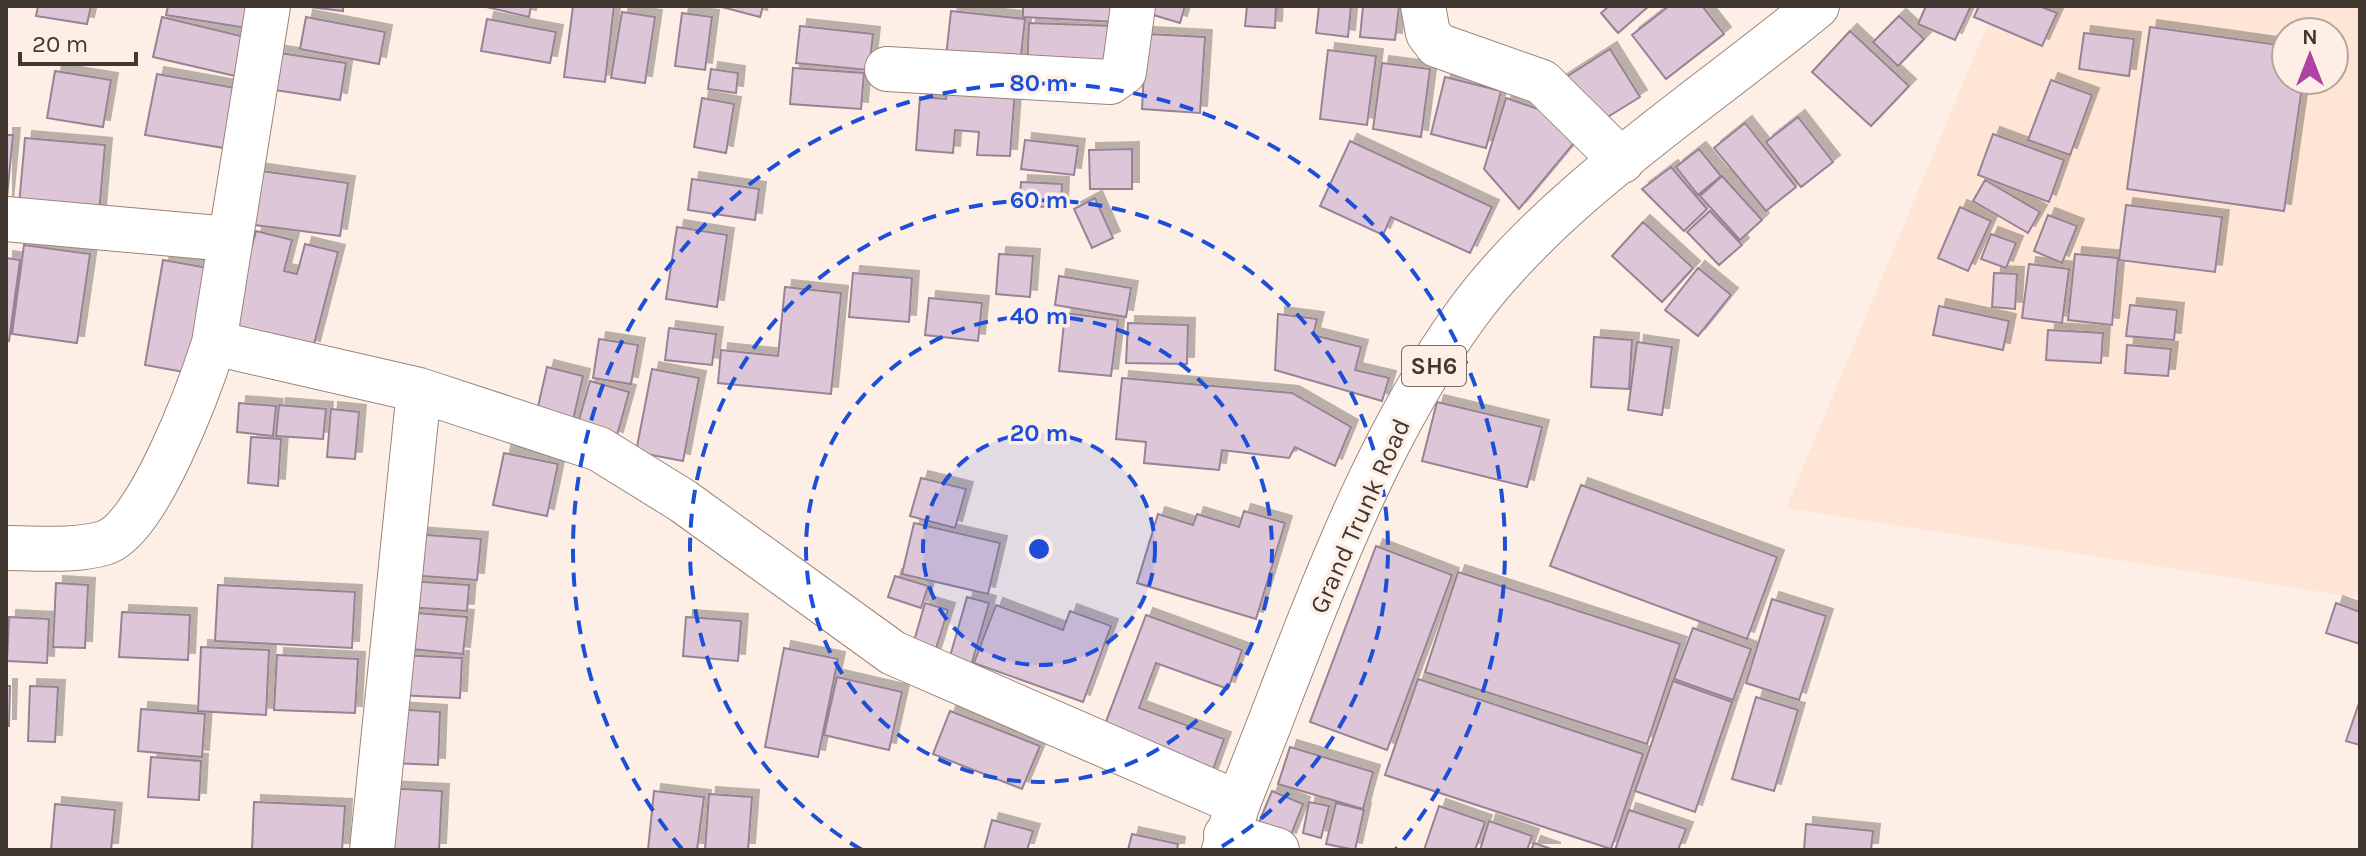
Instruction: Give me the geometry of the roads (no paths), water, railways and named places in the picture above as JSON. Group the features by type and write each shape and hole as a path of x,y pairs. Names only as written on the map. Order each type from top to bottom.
{"street":[{"path":"6,548 69,548 106,543 120,534 157,482 204,376 214,343 268,6"},
{"path":"887,69 1110,82 1124,72 1133,6"},
{"path":"1423,6 1428,33 1437,45 1542,82 1622,161"},
{"name":"Grand Trunk Road","path":"1229,829 1373,476 1417,392 1469,311 1518,254 1579,195 1817,6"},
{"path":"6,219 229,239"},
{"path":"214,343 419,390 571,438 612,455 683,501 893,653 1229,829 1277,850"},
{"path":"372,850 419,390"}]}
